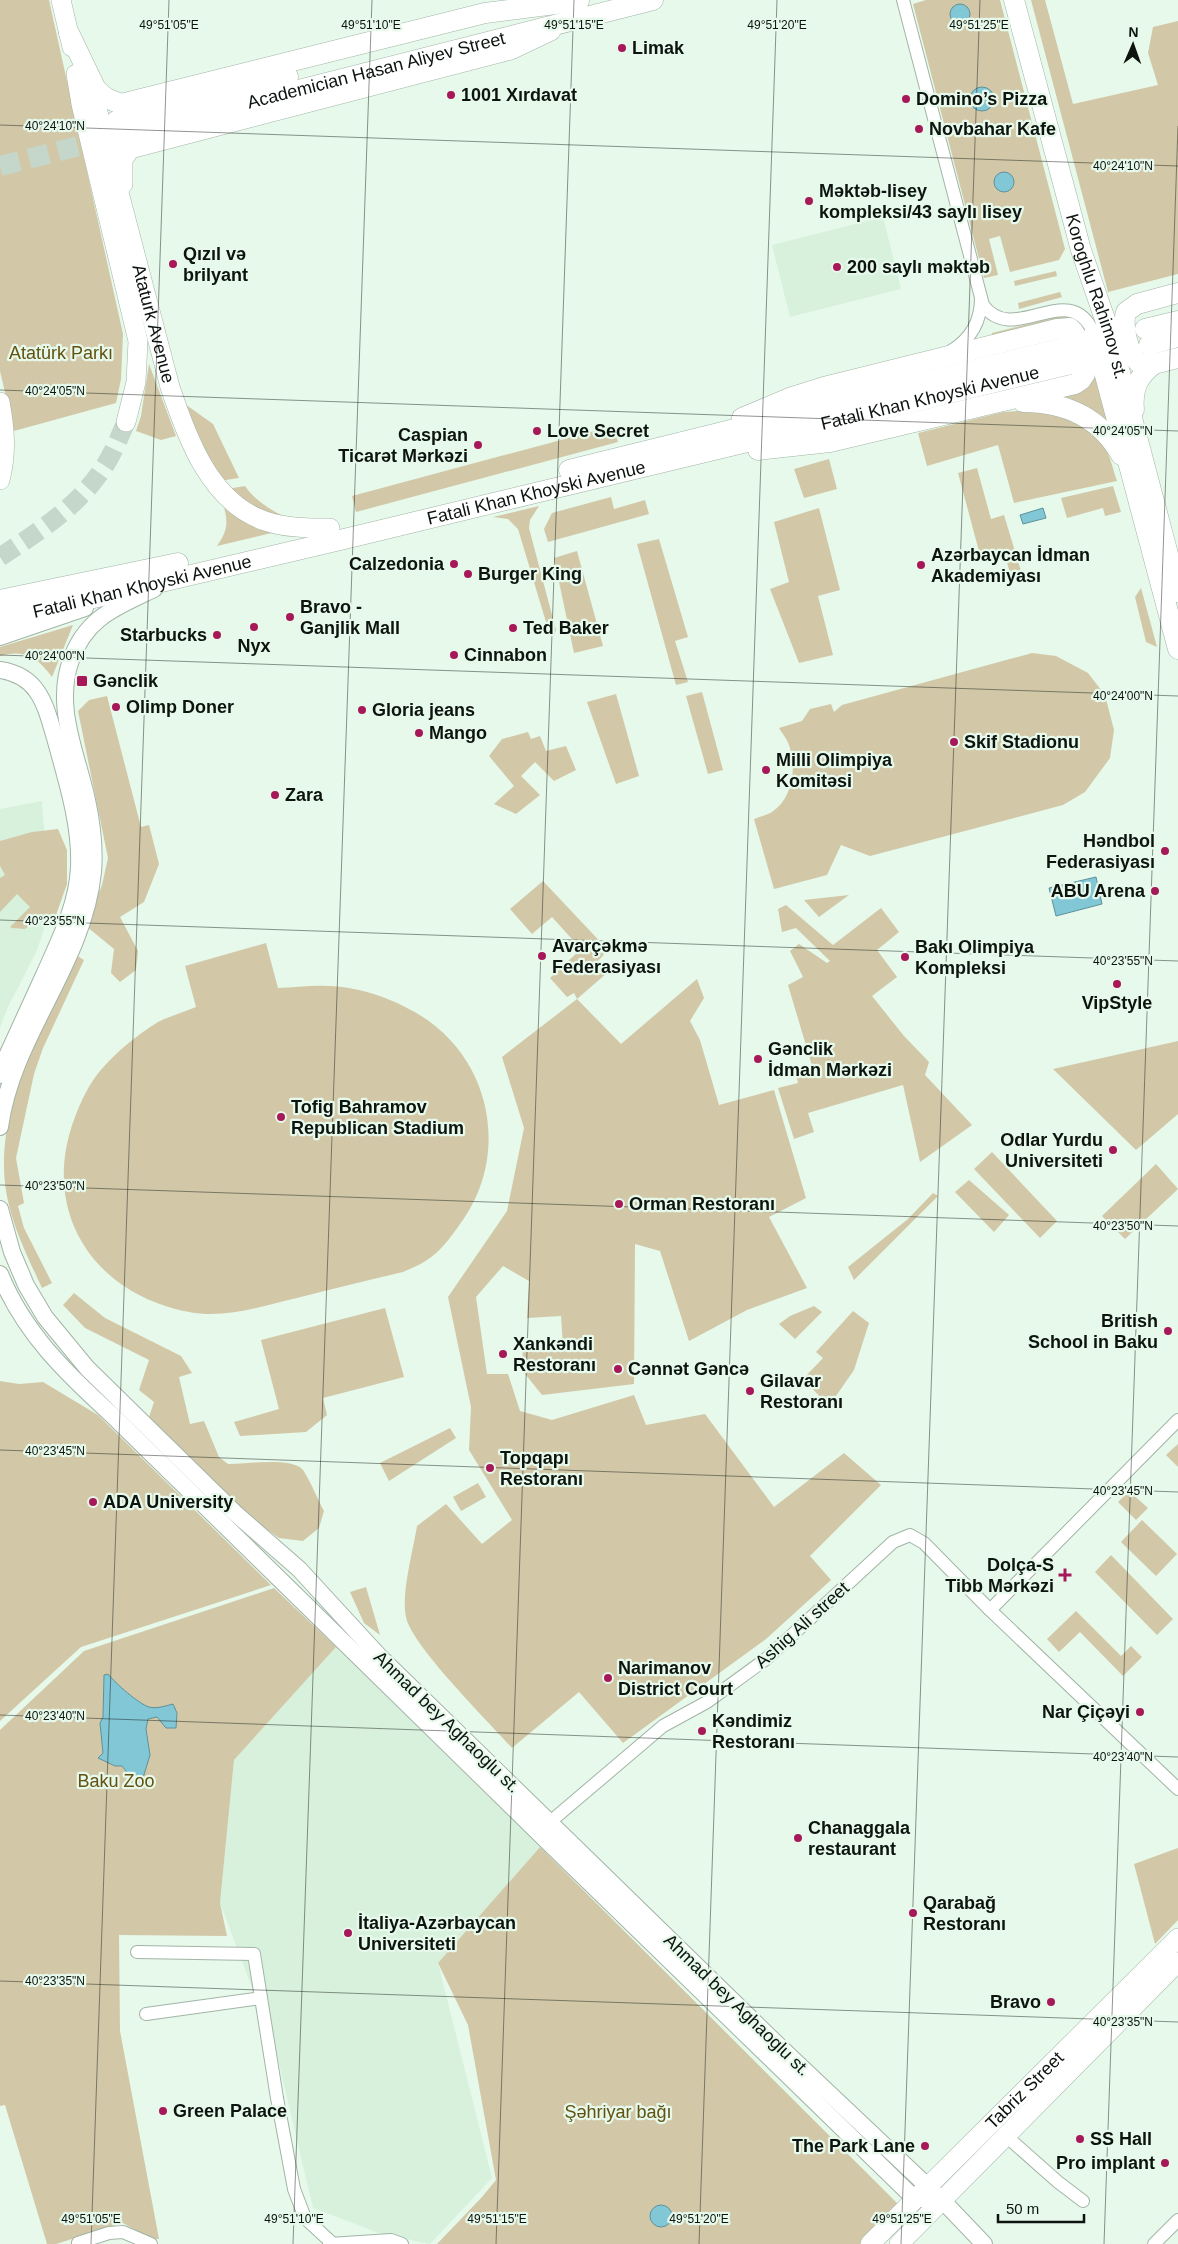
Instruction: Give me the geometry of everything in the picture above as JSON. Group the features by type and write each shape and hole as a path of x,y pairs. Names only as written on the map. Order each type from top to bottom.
{"main road":[{"name":"Ataturk Avenue","path":"61,0 70,33 95,101 125,220 174,398 189,434 211,477 237,508 266,522 285,526 330,528"},
{"path":"127,126 485,12 581,0"},
{"name":"Academician Hasan Aliyev Street","path":"127,126 653,0"},
{"name":"Koroghlu Rahimov st.","path":"1014,0 1088,275 1109,332 1178,592"},
{"name":"Ataturk Avenue","path":"70,33 81,104 138,341 136,382 126,422"},
{"path":"70,33 96,89 106,98 127,126 125,155 122,164 125,220"},
{"path":"1088,275 1104,301 1117,305 1137,304"},
{"path":"1178,293 1137,304 1128,308 1124,316 1132,353 1140,363 1154,364 1178,358"},
{"path":"1178,321 1147,337 1178,338"},
{"path":"1070,328 1074,332 1084,368 1081,380 1075,384 830,442 764,450 701,446 792,397 870,375 1058,329 1070,328"},
{"name":"Koroghlu Rahimov st.","path":"1094,334 1178,650"},
{"name":"Fatali Khan Khoyski Avenue","path":"0,620 1069,355"},
{"path":"1136,432 1134,390 1140,376 1154,364"},
{"path":"0,402 6,445 0,480"},
{"path":"983,405 1036,402 1055,405 1080,414 1099,426 1108,436 1133,481"},
{"name":"Fatali Khan Khoyski Avenue","path":"0,600 203,558 701,446"},
{"name":"Tabriz Street","path":"870,2244 1178,1938"},
{"name":"Tabriz Street","path":"899,2244 1178,1962"}],"street":[{"path":"903,0 980,298 988,311 1000,320 1017,320 1054,311 1071,310 1085,318 1094,334"},
{"path":"935,360 954,350 968,338 977,323 980,298"},
{"path":"0,1127 15,1071 79,932 93,872 91,823 66,718 64,693 71,659 85,631 93,622 119,606 178,577"},
{"path":"0,637 178,577"},
{"path":"0,670 19,674 32,683 48,713 77,828 79,869 65,929 0,1075"},
{"name":"Ahmad bey Aghaoglu st.","path":"0,1209 7,1237 26,1284 45,1317 87,1368 235,1513 312,1583 380,1657 780,2047 922,2193"},
{"name":"Ahmad bey Aghaoglu st.","path":"0,1274 17,1310 53,1359 551,1846 922,2193 942,2200 984,2244"},
{"path":"8,1292 26,1284"},
{"path":"1178,1420 990,1610 1178,1789"},
{"name":"Ashig Ali street","path":"550,1822 663,1726 707,1702 766,1659 893,1542 910,1536 924,1543 990,1610"},
{"path":"298,1597 312,1583"},
{"path":"138,1952 254,1954 294,2189 305,2218 333,2244"},
{"path":"146,2014 261,1998"},
{"path":"1006,2136 1058,2182 1084,2202"},
{"path":"1154,2244 1178,2220"},
{"path":"78,2243 109,2233 123,2232 146,2244 150,2244"},
{"path":"329,2244 391,2240 402,2244"}],"shaded area":[{"name":"200 saylı məktəb","path":"883,217 901,289 790,317 772,245"},
{"path":"42,801 50,911 37,950 7,1009 0,1028 0,809"},
{"name":"İtaliya-Azərbaycan Universiteti","path":"336,1647 540,1847 438,1963 492,2178 430,2244 379,2233 313,2208 276,2051 220,1903 234,1760"}],"green space":[{"name":"Atatürk Parkı","path":"0,0 49,0 123,334 121,379 116,403 14,431 0,371"},
{"path":"926,0 1000,0 1065,249 1059,260 1010,272 1000,236 989,239 998,275 984,278 913,4"},
{"path":"1031,0 1045,0 1073,104 1158,85 1148,53 1153,27 1178,21 1178,274 1108,292"},
{"path":"1056,271 1057,276 1015,286 1014,281"},
{"path":"1060,292 1062,297 1019,309 1018,303"},
{"path":"1065,315 1081,321 1113,430 1051,396 1087,386 1091,383 1093,376 991,337 992,333"},
{"path":"149,364 176,436 161,440 136,431 141,416"},
{"path":"178,399 213,424 239,478 219,481"},
{"path":"1030,410 1061,416 1088,429 1103,444 1117,481 1014,503 998,445 927,466 918,433 1003,412"},
{"path":"613,426 618,442 356,512 352,496"},
{"path":"829,459 837,489 804,498 794,469"},
{"path":"977,468 991,519 1004,515 1021,571 1010,573 1003,549 980,555 958,473"},
{"path":"245,486 260,502 291,520 264,514 227,489"},
{"path":"1113,486 1121,512 1105,516 1103,508 1067,518 1061,498"},
{"path":"611,497 614,509 645,500 649,514 548,542 544,529 552,513"},
{"path":"539,506 530,520 529,528 556,630 554,635 549,632 518,529 508,519 493,517"},
{"path":"224,508 250,524 280,531 217,546 226,528"},
{"path":"819,508 840,590 818,596 833,655 799,663 770,589 789,582 774,522"},
{"path":"659,539 688,637 675,641 688,682 676,685 637,544"},
{"path":"577,551 603,646 574,653 554,558"},
{"path":"1141,588 1157,647 1146,642 1135,597"},
{"path":"73,625 52,677 41,664 30,656 9,654 0,656 0,647"},
{"path":"1032,653 1056,656 1088,673 1105,695 1114,730 1110,758 1085,792 1063,805 870,856 841,845 827,875 774,889 754,819 772,812 785,799 789,790 793,763 788,743 779,728 802,721 810,709 831,704 834,712 842,705"},
{"path":"702,692 723,770 708,774 686,696"},
{"path":"616,694 639,776 616,784 587,702"},
{"path":"107,696 141,827 149,825 159,864 144,902 120,917 138,951 136,970 120,982 111,973 114,949 86,926 102,885 108,858 78,711 89,700"},
{"path":"528,732 531,739 540,736 546,751 566,746 576,770 554,781 535,762 521,776 540,795 516,814 494,804 514,786 489,756 502,739"},
{"path":"58,829 67,850 67,884 54,921 35,921 25,929 12,928 10,927 30,907 17,894 0,912 0,878 5,875 0,866 0,841 32,832"},
{"path":"543,881 608,950 598,961 607,973 577,999 574,993 567,997 550,978 581,949 552,917 532,934 510,909"},
{"path":"849,895 819,917 804,900"},
{"path":"786,905 833,945 881,908 899,932 877,950 897,977 872,996 904,1036 929,1062 925,1075 972,1125 920,1162 903,1085 808,1113 814,1132 794,1139 778,1088 798,1083 796,1075 813,1069 788,985 803,977 790,951 799,944 827,963 830,961 796,928 782,932 778,909"},
{"name":"Tofig Bahramov Republican Stadium","path":"266,943 278,988 337,986 389,999 435,1026 457,1048 474,1075 484,1104 489,1134 486,1165 477,1195 460,1224 441,1248 418,1265 403,1272 243,1311 216,1314 189,1312 155,1302 126,1287 101,1267 82,1243 70,1215 64,1185 66,1152 75,1117 83,1099 92,1081 106,1064 142,1032 158,1022 196,1007 185,966"},
{"path":"74,954 84,960 43,1048 34,1074 16,1158 24,1203 18,1206 24,1228 52,1283 42,1288 16,1229 7,1198 4,1166 6,1139 18,1084 39,1030"},
{"path":"697,979 704,998 690,1021 700,1040 719,1105 774,1090 806,1198 769,1217 807,1288 747,1310 689,1341 660,1251 635,1244 634,1384 542,1395 522,1370 523,1347 563,1346 561,1316 527,1318 529,1281 503,1266 476,1297 487,1374 508,1374 520,1411 552,1420 634,1395 646,1425 705,1414 774,1507 844,1453 881,1485 810,1556 831,1580 766,1639 623,1743 579,1692 512,1748 421,1646 411,1630 406,1617 405,1597 417,1526 446,1504 482,1544 512,1520 469,1450 471,1407 448,1297 507,1211 524,1128 502,1057 577,999 621,1044"},
{"path":"1178,1041 1178,1114 1136,1150 1053,1069"},
{"path":"992,1152 1057,1221 1040,1238 974,1169"},
{"path":"1156,1164 1178,1189 1125,1239 1102,1216"},
{"path":"969,1180 1009,1215 994,1232 955,1192"},
{"path":"933,1193 938,1196 854,1280 848,1267 908,1219"},
{"path":"74,1293 105,1318 181,1356 192,1373 179,1377 190,1424 204,1421 219,1457 228,1464 279,1462 298,1466 303,1470 324,1511 319,1528 303,1541 279,1538 233,1505 149,1417 154,1402 139,1390 149,1360 85,1328 63,1305"},
{"path":"814,1306 822,1312 795,1339 779,1324 790,1316"},
{"path":"385,1308 404,1377 323,1398 327,1415 306,1432 240,1436 234,1422 279,1409 261,1340"},
{"path":"853,1311 869,1323 854,1370 829,1406 803,1379 823,1358 816,1352"},
{"name":"ADA University","path":"0,1381 19,1384 43,1382 98,1415 271,1585 81,1647 0,1721"},
{"path":"450,1428 456,1438 389,1481 380,1463"},
{"path":"1178,1444 1178,1467 1166,1455"},
{"path":"478,1483 486,1497 461,1511 453,1497"},
{"path":"1129,1491 1148,1508 1136,1520 1118,1502"},
{"path":"1142,1520 1177,1554 1156,1576 1121,1542"},
{"path":"1111,1555 1173,1619 1157,1635 1095,1572"},
{"path":"366,1587 380,1635 364,1623 350,1592"},
{"name":"Baku Zoo","path":"274,1588 336,1647 234,1760 220,1903 227,1936 119,1935 120,2031 159,2239 151,2239 123,2223 56,2244 47,2244 5,2105 0,2106 0,1730 84,1651"},
{"path":"1076,1611 1121,1656 1131,1646 1142,1657 1123,1676 1080,1632 1059,1652 1047,1639"},
{"name":"Şəhriyar bağı","path":"540,1847 900,2206 862,2244 437,2244 496,2180 468,2025 438,1963"},
{"path":"1178,1848 1178,1920 1155,1944 1134,1864"}],"water":[{"path":"960,4 967,7 970,14 967,21 960,24 953,21 950,14 953,7"},
{"path":"982,87 991,90 994,99 991,108 982,111 973,108 970,99 973,90"},
{"path":"1004,172 1011,175 1014,182 1011,189 1004,192 997,189 994,182 997,175"},
{"path":"1043,508 1046,518 1023,524 1020,515"},
{"path":"1096,877 1102,904 1056,916 1049,888"},
{"path":"108,1674 139,1702 155,1708 173,1704 177,1713 176,1728 166,1728 157,1717 148,1719 146,1729 150,1755 143,1778 129,1775 122,1766 115,1766 98,1758 103,1753 100,1723 103,1717 104,1675"},
{"path":"661,2205 671,2212 672,2216 665,2226 661,2227 651,2220 650,2216 657,2206"}],"tunnel":[{"path":"0,166 107,139"},
{"path":"0,557 42,529 68,508 92,484 106,465 126,422"}],"place":[{"name":"Limak","path":"622,48"},
{"name":"1001 Xırdavat","path":"451,95"},
{"name":"Domino’s Pizza","path":"906,99"},
{"name":"Novbahar Kafe","path":"919,129"},
{"name":"Məktəb-lisey kompleksi/43 saylı lisey","path":"809,201"},
{"name":"Qızıl və brilyant","path":"173,264"},
{"name":"200 saylı məktəb","path":"837,267"},
{"name":"Love Secret","path":"537,431"},
{"name":"Caspian Ticarət Mərkəzi","path":"478,445"},
{"name":"Calzedonia","path":"454,564"},
{"name":"Azərbaycan İdman Akademiyası","path":"921,565"},
{"name":"Burger King","path":"468,574"},
{"name":"Bravo - Ganjlik Mall","path":"290,617"},
{"name":"Nyx","path":"254,627"},
{"name":"Ted Baker","path":"513,628"},
{"name":"Starbucks","path":"217,635"},
{"name":"Cinnabon","path":"454,655"},
{"name":"Gənclik","path":"82,681"},
{"name":"Olimp Doner","path":"116,707"},
{"name":"Gloria jeans","path":"362,710"},
{"name":"Mango","path":"419,733"},
{"name":"Skif Stadionu","path":"954,742"},
{"name":"Milli Olimpiya Komitəsi","path":"766,770"},
{"name":"Zara","path":"275,795"},
{"name":"Həndbol Federasiyası","path":"1165,851"},
{"name":"ABU Arena","path":"1155,891"},
{"name":"Avarçəkmə Federasiyası","path":"542,956"},
{"name":"Bakı Olimpiya Kompleksi","path":"905,957"},
{"name":"VipStyle","path":"1117,984"},
{"name":"Gənclik İdman Mərkəzi","path":"758,1059"},
{"name":"Tofig Bahramov Republican Stadium","path":"281,1117"},
{"name":"Odlar Yurdu Universiteti","path":"1113,1150"},
{"name":"Orman Restoranı","path":"619,1204"},
{"name":"British School in Baku","path":"1168,1331"},
{"name":"Xankəndi Restoranı","path":"503,1354"},
{"name":"Cənnət Gəncə","path":"618,1369"},
{"name":"Gilavar Restoranı","path":"750,1391"},
{"name":"Topqapı Restoranı","path":"490,1468"},
{"name":"ADA University","path":"93,1502"},
{"name":"Dolça-S Tibb Mərkəzi","path":"1065,1575"},
{"name":"Narimanov District Court","path":"608,1678"},
{"name":"Nar Çiçəyi","path":"1140,1712"},
{"name":"Kəndimiz Restoranı","path":"702,1731"},
{"name":"Chanaggala restaurant","path":"798,1838"},
{"name":"Qarabağ Restoranı","path":"913,1913"},
{"name":"İtaliya-Azərbaycan Universiteti","path":"348,1933"},
{"name":"Bravo","path":"1051,2002"},
{"name":"Green Palace","path":"163,2111"},
{"name":"SS Hall","path":"1080,2139"},
{"name":"The Park Lane","path":"925,2146"},
{"name":"Pro implant","path":"1165,2163"}]}
